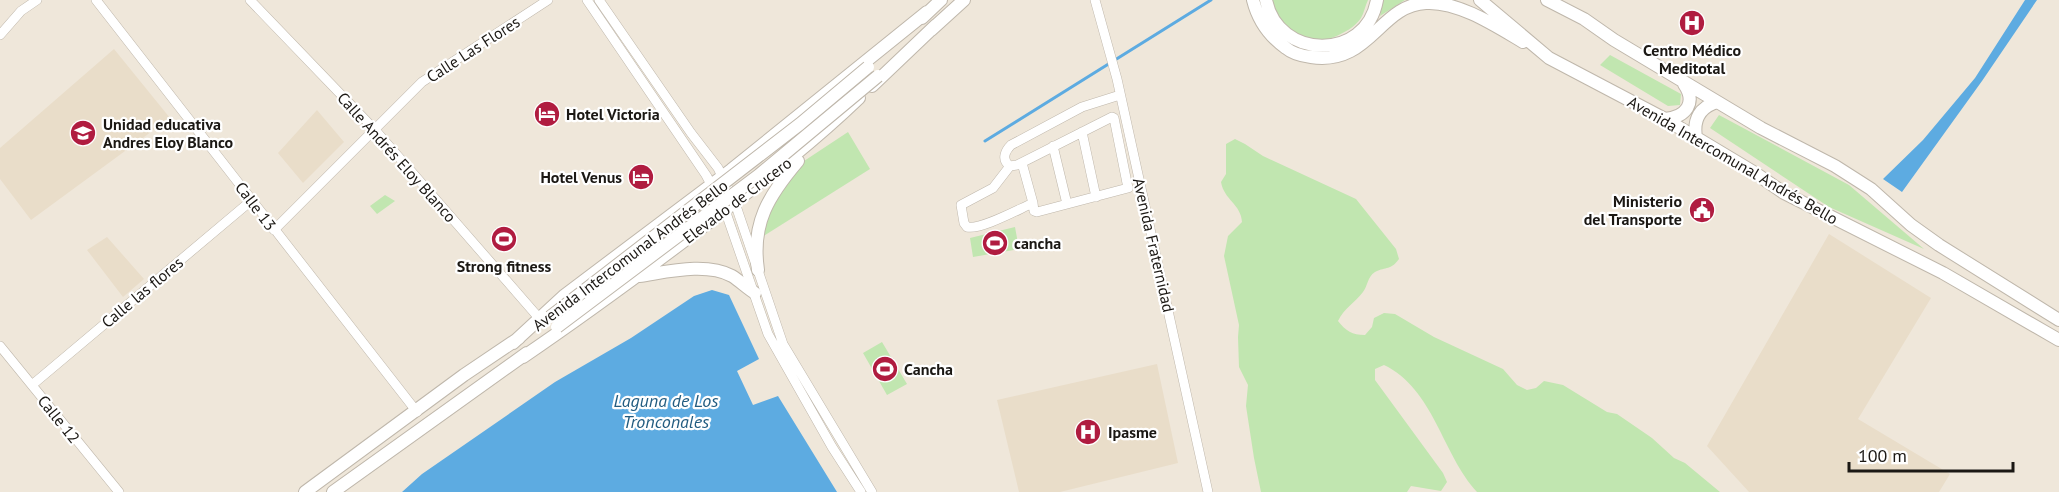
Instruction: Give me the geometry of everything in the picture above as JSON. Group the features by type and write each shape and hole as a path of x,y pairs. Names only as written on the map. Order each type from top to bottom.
{"main road":[{"name":"Avenida Intercomunal Andrés Bello","path":"333,492 523,357 548,320 800,124 868,67 941,0"},
{"name":"Avenida Intercomunal Andrés Bello","path":"305,492 417,412 464,375 759,175 878,76 964,0"},
{"path":"1253,0 1259,19 1277,42 1292,53 1306,56 1323,59 1355,51 1394,15 1410,6 1426,3 1451,5 1505,32 1549,58"},
{"path":"1266,0 1268,10 1280,28 1306,44 1328,47 1351,39 1362,29 1372,17 1377,0"},
{"name":"Avenida Intercomunal Andrés Bello","path":"1480,0 1549,58 1665,118 1784,193 1943,273 2059,340"},
{"path":"1547,0 1584,19 1614,40 1761,128 1835,166 1871,189 1911,225 1939,245 2059,320"},
{"name":"Elevado de Crucero","path":"548,320 598,269 927,12"},
{"name":"Elevado de Crucero","path":"523,357 638,276 818,138 936,25"},
{"path":"1665,118 1675,118 1688,106 1691,99 1683,82"},
{"path":"1696,137 1694,126 1698,115 1706,105 1717,102"},
{"path":"758,270 756,249 766,204 818,138"},
{"path":"638,276 674,270 708,270 731,276 754,293"}],"street":[{"path":"0,35 21,11 37,0"},
{"name":"Calle 13","path":"96,0 417,412"},
{"name":"Calle Andrés Eloy Blanco","path":"250,0 376,131 548,320"},
{"name":"Calle Las Flores","path":"274,230 376,131 422,82 548,0"},
{"path":"587,0 715,177"},
{"path":"599,0 691,134 715,177 758,270 783,344 872,492"},
{"name":"Avenida Fraternidad","path":"1095,0 1117,80 1208,492"},
{"path":"1010,166 1004,157 1006,149 1011,145 1082,107 1120,95"},
{"path":"1022,163 1033,203 1035,212 1129,187 1114,118 1110,117 1022,163 1010,166 993,188 961,205 964,223 971,228 1033,203"},
{"path":"1082,132 1096,196"},
{"path":"1053,146 1067,204"},
{"name":"Calle las flores","path":"32,385 252,200"},
{"path":"730,206 754,293 775,348 832,447 861,492"},
{"name":"Calle 12","path":"0,346 119,492"}],"shaded area":[{"name":"Unidad educativa Andres Eloy Blanco","path":"114,49 170,118 31,220 0,179 0,148"},
{"path":"317,110 344,142 303,183 278,153"},
{"path":"1829,234 1931,298 1858,419 1950,474 1939,492 1749,492 1707,446"},
{"path":"107,237 144,279 123,297 87,250"},
{"name":"Ipasme","path":"1157,364 1178,463 1060,492 1019,492 997,400"}],"green space":[{"path":"1269,0 1368,0 1359,21 1345,32 1323,40 1312,40 1294,34 1280,19"},
{"path":"1383,0 1405,0 1380,16"},
{"path":"1610,55 1681,94 1680,105 1668,106 1600,65"},
{"path":"1719,115 1849,185 1924,249 1829,207 1710,128"},
{"path":"848,132 870,169 762,237 769,206 801,163"},
{"path":"1235,139 1263,156 1356,199 1396,249 1399,259 1396,263 1372,274 1363,292 1340,316 1338,321 1347,330 1365,335 1372,327 1374,318 1384,313 1395,314 1434,337 1503,369 1517,385 1527,390 1536,388 1544,381 1563,385 1607,412 1617,414 1652,438 1674,458 1685,463 1720,492 1477,492 1465,477 1415,390 1401,376 1384,365 1375,369 1375,380 1443,473 1447,482 1441,491 1411,486 1407,492 1261,492 1246,406 1248,385 1239,367 1239,325 1224,256 1228,236 1242,222 1239,211 1225,193 1221,182 1226,174 1226,144"},
{"path":"385,195 395,201 377,214 370,206"},
{"name":"cancha","path":"1015,227 1019,249 973,257 970,238"},
{"name":"Cancha","path":"882,342 907,384 887,395 863,353"}],"water":[{"path":"2025,0 2037,0 1902,192 1883,179 1923,140 1975,78"},
{"name":"Laguna de Los Tronconales","path":"712,290 729,295 759,359 737,371 753,405 778,396 837,492 402,492 422,474 555,382 631,338 694,296"}],"waterway":[{"path":"985,141 1211,0"}],"place":[{"name":"Centro Médico Meditotal","path":"1692,23"},
{"name":"Hotel Victoria","path":"547,114"},
{"name":"Unidad educativa Andres Eloy Blanco","path":"83,133"},
{"name":"Hotel Venus","path":"641,177"},
{"name":"Ministerio del Transporte","path":"1702,210"},
{"name":"Strong fitness","path":"504,239"},
{"name":"cancha","path":"995,243"},
{"name":"Cancha","path":"885,369"},
{"name":"Ipasme","path":"1088,432"}]}
